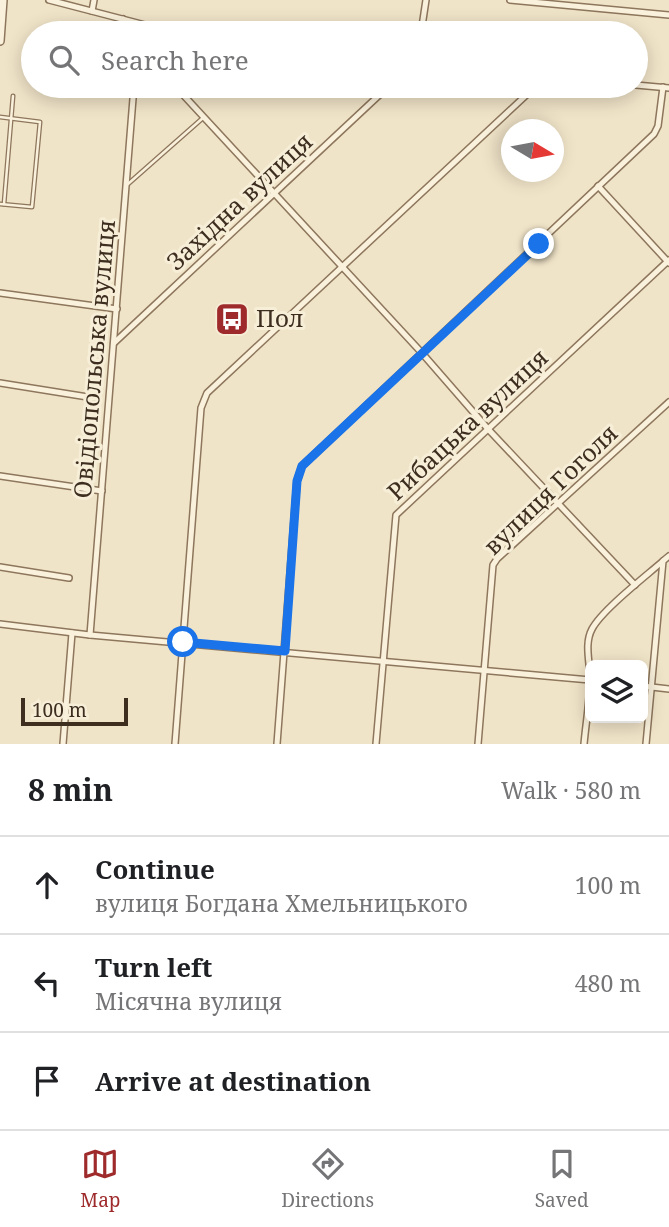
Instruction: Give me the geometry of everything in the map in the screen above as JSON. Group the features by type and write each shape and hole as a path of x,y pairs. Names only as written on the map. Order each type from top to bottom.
{"street":[{"path":"50,0 130,21"},
{"path":"92,11 94,0"},
{"path":"423,21 426,0"},
{"path":"510,0 669,15"},
{"path":"0,41 2,5"},
{"path":"277,744 298,472 657,130 666,88 648,86"},
{"name":"Овідіопольська вулиця","path":"90,635 133,98"},
{"path":"186,98 421,352 488,429 635,585"},
{"name":"Західна вулиця","path":"114,343 376,98"},
{"path":"175,744 203,400 220,379 523,98"},
{"path":"598,186 669,262"},
{"name":"Рибацька вулиця","path":"376,744 396,516 669,262"},
{"path":"0,293 117,309"},
{"path":"0,383 94,398"},
{"name":"вулиця Гоголя","path":"478,744 494,565 497,559 669,402"},
{"path":"0,476 102,491"},
{"path":"589,660 588,643 596,623 669,556"},
{"path":"646,744 663,561"},
{"path":"0,567 69,578"},
{"path":"662,579 669,579"},
{"path":"0,624 72,634 585,680"},
{"path":"63,744 72,634"},
{"path":"650,687 669,689"},
{"path":"584,744 586,723"}],"lane":[{"path":"0,117 11,118 40,122 32,207 2,204 11,118 13,96"},
{"path":"127,186 204,117"}],"place":[{"name":"Пол","path":"232,319"}],"route":[{"path":"183,642 285,651 298,472 421,352 539,244"}]}
